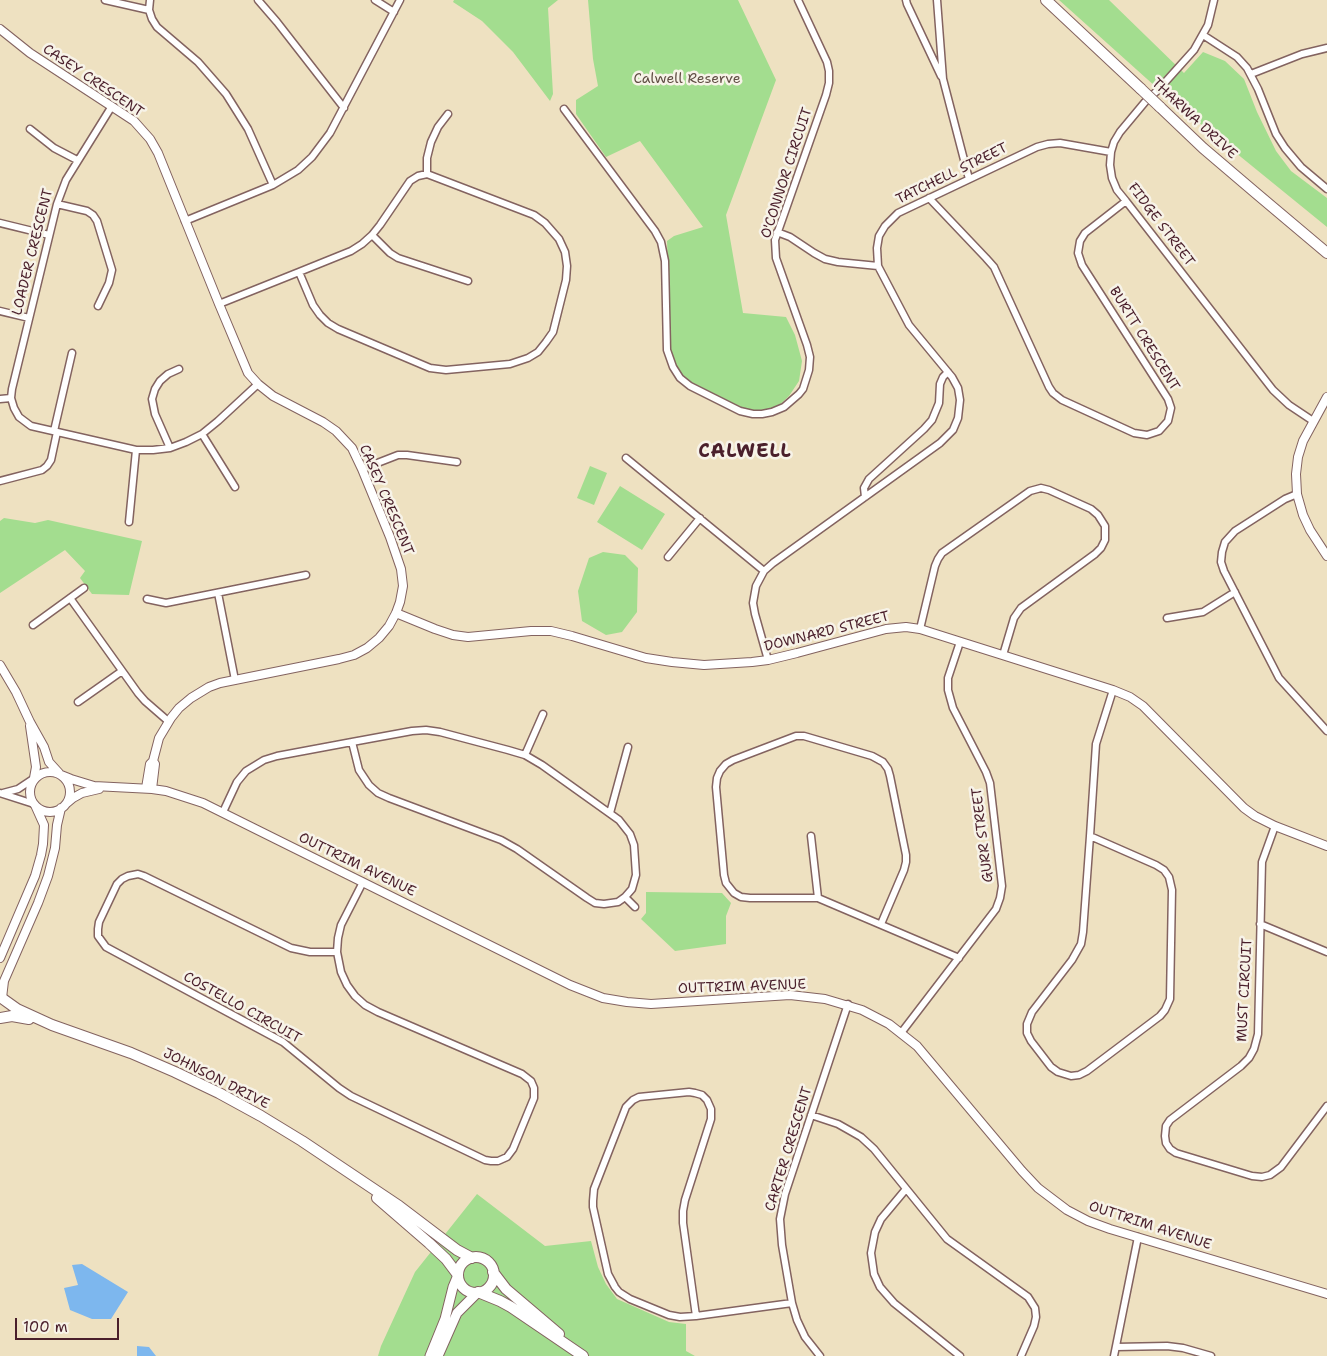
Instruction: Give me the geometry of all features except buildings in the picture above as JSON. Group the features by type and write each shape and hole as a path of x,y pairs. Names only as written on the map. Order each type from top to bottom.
{"main road":[{"name":"THARWA DRIVE","path":"1046,0 1203,148 1327,253"},
{"path":"0,1017 4,1009 2,997"},
{"name":"JOHNSON DRIVE","path":"2,997 17,1009 175,1072 261,1116 302,1141 409,1213 457,1250 472,1258"},
{"name":"JOHNSON DRIVE","path":"0,1017 12,1016 52,1024"},
{"name":"JOHNSON DRIVE","path":"356,1178 430,1242 458,1275"},
{"path":"430,1356 461,1265 472,1258 484,1259 491,1265 493,1278 489,1286 478,1292 457,1314 438,1356"},
{"path":"493,1272 506,1289 581,1355"},
{"path":"458,1275 463,1287 511,1307 581,1355"}],"street":[{"path":"105,0 149,10"},
{"path":"150,0 149,10 157,27 198,62 226,94 248,129 273,185"},
{"path":"258,0 344,108"},
{"path":"375,0 394,12"},
{"path":"186,220 273,185 298,170 312,156 330,133 400,0"},
{"name":"O'CONNOR CIRCUIT","path":"564,109 655,231 661,242 665,261 667,350 673,368 680,378 690,386 734,409 753,414 772,412 790,403 802,389 809,370 810,357 807,345 776,258 775,246 777,232 829,83 827,62 798,0"},
{"path":"906,0 943,79"},
{"path":"937,0 943,79 969,179"},
{"name":"FIDGE STREET","path":"1214,0 1212,14 1203,35 1188,57 1145,102 1114,142 1110,165 1112,178 1117,190 1278,396 1313,421"},
{"name":"CASEY CRESCENT","path":"0,29 30,53 134,121 150,139 158,153 245,366 258,384 273,396 323,422 336,431 352,448 400,562 403,586 400,602 389,626 379,638 367,648 339,660 235,680 212,686 198,693 179,708 168,721 159,738 153,761 150,764 149,789"},
{"path":"1203,35 1237,57 1251,74 1276,134 1285,148 1302,167 1327,189"},
{"path":"1251,74 1302,54 1327,48"},
{"name":"LOADER CRESCENT","path":"11,398 56,204 66,180 112,106"},
{"path":"427,174 427,158 431,142 438,127 448,114"},
{"path":"30,129 54,148 78,160"},
{"name":"TATCHELL STREET","path":"768,660 753,603 756,586 764,572 773,563 940,443 953,430 960,412 958,388 948,372 908,325 878,266 877,248 879,236 885,226 898,213 1037,147 1060,143 1111,152"},
{"path":"219,304 351,251 372,235 410,181 418,176 427,174 534,215 550,228 559,239 566,259 566,280 553,332 538,352 528,358 510,364 446,370 430,368 328,323 313,306 300,272"},
{"name":"BURTT CRESCENT","path":"929,198 994,267 1053,393 1062,400 1134,433 1147,435 1159,431 1168,421 1170,408 1168,399 1082,265 1078,253 1080,241 1085,233 1126,201"},
{"path":"56,204 87,212 93,215 97,221 112,270 110,283 98,306"},
{"path":"0,223 49,235"},
{"path":"777,232 790,237 825,259 878,266"},
{"path":"372,235 390,253 398,258 468,281"},
{"path":"0,311 29,318"},
{"path":"0,481 42,470 51,460 72,353"},
{"path":"170,448 155,414 152,399 160,381 168,374 180,370"},
{"path":"864,497 864,488 868,479 932,420 939,403 940,384 948,372"},
{"path":"0,399 11,398 14,408 22,420 31,426 136,450 153,450 170,448 202,434 258,384"},
{"path":"1327,397 1303,440 1296,474 1297,494 1302,515 1327,556"},
{"path":"202,434 235,487"},
{"path":"129,522 136,450"},
{"path":"362,469 398,455 457,462"},
{"path":"626,458 764,572"},
{"path":"920,629 935,566 942,553 1030,491 1041,488 1049,490 1098,515 1105,526 1105,540 1095,554 1021,608 1014,618 1003,655"},
{"path":"1297,494 1285,499 1235,531 1225,542 1222,562 1224,571 1279,678 1327,731"},
{"path":"668,557 700,518"},
{"path":"147,600 166,603 306,575"},
{"path":"33,625 84,588"},
{"path":"1167,618 1203,612 1235,592"},
{"path":"218,593 235,680"},
{"path":"70,598 145,701 168,721"},
{"name":"DOWNARD STREET","path":"396,613 454,635 468,637 551,631 632,654 672,662 713,664 768,660 886,629 906,627 920,629 1130,697 1143,706 1244,808 1275,826 1327,846"},
{"name":"GURR STREET","path":"901,1033 996,909 1002,886 990,783 949,696 948,678 960,642"},
{"path":"0,665 44,746 49,762 67,781 70,795 63,806 57,825 55,848 48,876 38,904 4,981 2,997"},
{"path":"78,702 122,671"},
{"path":"1090,836 1156,865 1164,870 1169,877 1172,890 1170,996 1167,1007 1160,1016 1087,1071 1079,1075 1070,1076 1062,1074 1051,1067 1030,1041 1027,1024 1032,1012 1072,960 1081,944 1096,744 1113,690"},
{"path":"525,755 543,714"},
{"path":"0,958 36,876 43,844 44,825 29,792 34,779 36,765 30,722"},
{"path":"223,812 237,782 246,771 258,763 277,756 352,742 412,731 426,730 448,734 525,755 610,813 623,824 630,834 634,845 636,875 632,889 625,897 613,903 595,902 501,840 378,793 369,785 359,770 352,742"},
{"path":"881,924 906,862 890,776 888,768 883,762 872,756 808,737 796,736 726,764 720,771 716,787 724,875 726,883 731,890 741,897 750,898 818,898 959,958"},
{"path":"610,813 628,746"},
{"path":"1,793 18,789 40,774 48,771 61,774"},
{"name":"OUTTRIM AVENUE","path":"61,774 71,780 94,786 149,789 191,798 223,812 564,982 604,998 651,1004 790,995 813,997 848,1004 876,1016 901,1033 924,1053 1022,1171 1043,1192 1067,1210 1088,1221 1327,1294"},
{"name":"OUTTRIM AVENUE","path":"63,806 82,793 106,787"},
{"path":"1,793 50,812 63,806"},
{"name":"MUST CIRCUIT","path":"1275,826 1262,862 1258,1034 1254,1049 1241,1066 1170,1120 1166,1126 1166,1143 1176,1153 1252,1176 1262,1177 1270,1175 1281,1167 1327,1106"},
{"path":"811,836 818,898"},
{"name":"COSTELLO CIRCUIT","path":"337,952 310,952 291,948 138,874 128,876 117,884 98,929 99,939 106,947 283,1042 350,1096 485,1160 491,1162 507,1157 513,1149 534,1098 534,1088 531,1081 522,1074 378,1012 355,996 346,985 337,952 338,938 341,925 362,882"},
{"path":"625,897 635,907"},
{"name":"MUST CIRCUIT","path":"1260,924 1327,952"},
{"name":"CARTER CRESCENT","path":"820,1356 805,1337 797,1320 782,1245 780,1219 785,1194 848,1004"},
{"path":"696,1316 683,1211 710,1119 711,1109 707,1100 696,1092 639,1097 626,1107 594,1189 593,1207 610,1280 619,1292 630,1299 669,1315 680,1317 696,1316 792,1302"},
{"path":"811,1115 838,1124 861,1137 874,1149 947,1239 1025,1294 1033,1304 1036,1317 1021,1356"},
{"path":"906,1189 881,1219 875,1232 871,1253 874,1274 884,1293 894,1303 960,1356"},
{"path":"1114,1356 1138,1237"},
{"path":"1116,1347 1168,1346 1211,1356"}],"green space":[{"path":"454,0 558,0 548,8 553,94 550,101 513,52 482,21 453,2"},
{"name":"Calwell Reserve","path":"588,0 738,0 776,80 726,215 743,313 786,317 795,335 802,361 799,381 789,396 776,408 756,412 738,407 686,381 671,357 667,241 674,236 703,227 640,141 606,157 576,114 576,100 598,86 593,59"},
{"path":"1059,0 1109,0 1184,73 1203,52 1225,61 1244,79 1257,112 1276,151 1291,171 1327,198 1327,227 1166,96"},
{"path":"590,466 607,473 594,505 577,498"},
{"path":"620,486 665,514 642,550 597,522"},
{"path":"4,518 35,523 48,520 142,541 129,595 92,594 80,578 85,571 65,550 0,593 0,521"},
{"path":"603,552 625,555 638,568 637,612 622,632 606,635 582,621 578,591 589,558"},
{"path":"646,892 722,893 731,903 726,916 726,944 675,951 641,919 646,913"},
{"path":"477,1194 545,1246 591,1241 598,1267 606,1284 617,1299 669,1322 686,1324 686,1351 695,1356 378,1356 415,1272"}],"water":[{"path":"82,1264 128,1292 111,1319 92,1319 70,1310 64,1288 78,1285 72,1265"},
{"path":"137,1346 149,1347 156,1356 137,1356"}],"district":[{"name":"CALWELL","path":"745,452"}]}
